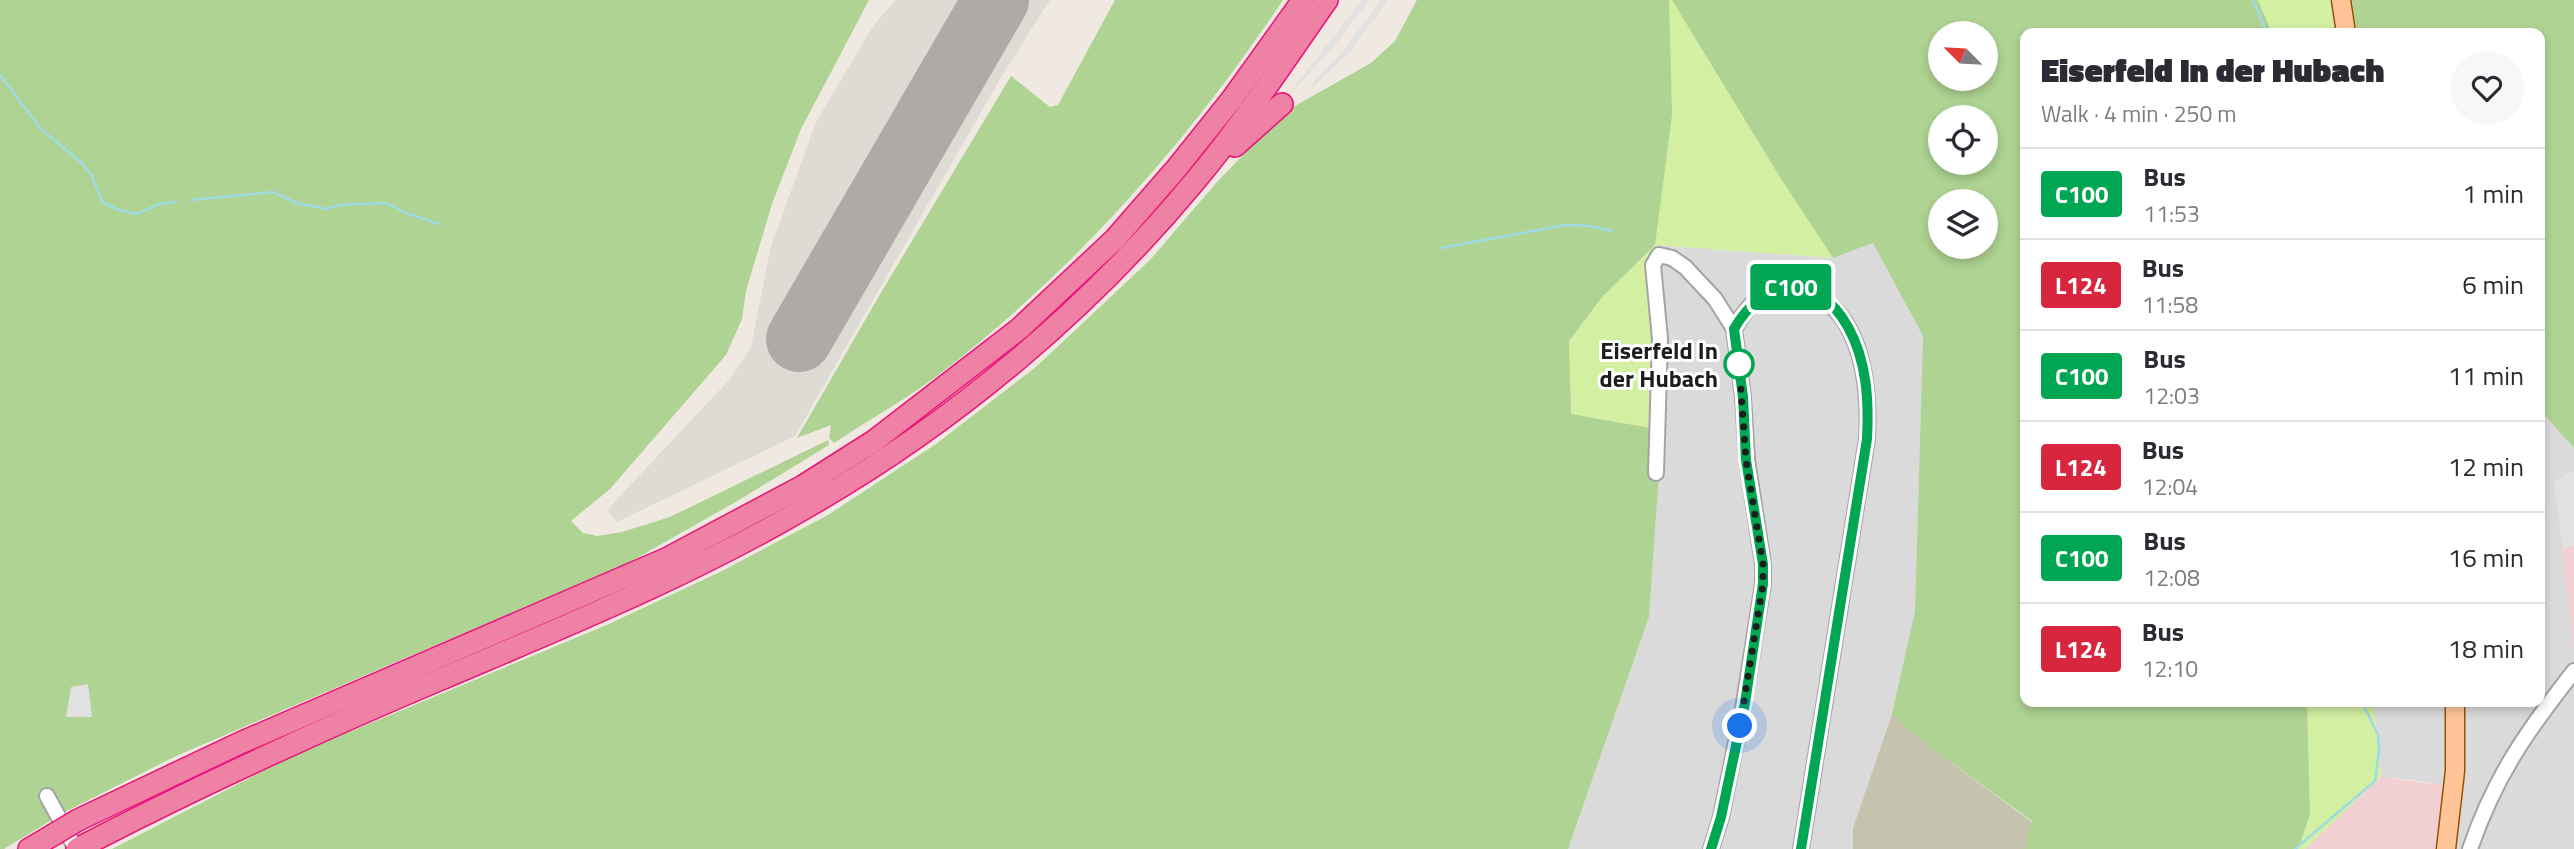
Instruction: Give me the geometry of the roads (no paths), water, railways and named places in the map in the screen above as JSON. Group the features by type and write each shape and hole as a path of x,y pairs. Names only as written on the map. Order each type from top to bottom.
{"highway":[{"path":"29,849 78,820 240,743 666,559 793,492 874,441 1019,329 1115,239 1233,99 1303,0"},
{"path":"82,846 248,764 610,608 750,539 815,503 886,458 972,395 1035,344 1131,253 1194,183 1250,112 1327,0"},
{"path":"1194,183 1282,104"}],"main road":[{"path":"2341,0 2345,28"},
{"path":"2446,849 2455,771 2455,707"}],"street":[{"path":"1656,474 1660,339 1653,265 1659,255 1685,267 1715,299 1734,329 1743,397 1746,460 1763,564 1763,584 1745,703 1721,817 1711,849"},
{"path":"1734,329 1756,299 1770,291 1791,287 1817,295 1835,310 1849,328 1869,398 1867,439 1801,849"},
{"path":"2470,849 2497,781 2540,715 2574,671"},
{"path":"47,796 82,846"}],"waterway":[{"path":"2253,0 2265,28"},
{"path":"0,75 41,129 83,164 92,176 102,202 137,214 159,204 176,202"},
{"path":"191,200 273,192 297,203 326,209 339,205 386,203 439,224"},
{"path":"1441,248 1565,225 1612,231"},
{"path":"2295,849 2375,781 2378,735 2364,707"}],"place":[{"name":"Eiserfeld In der Hubach","path":"1739,364"}]}
